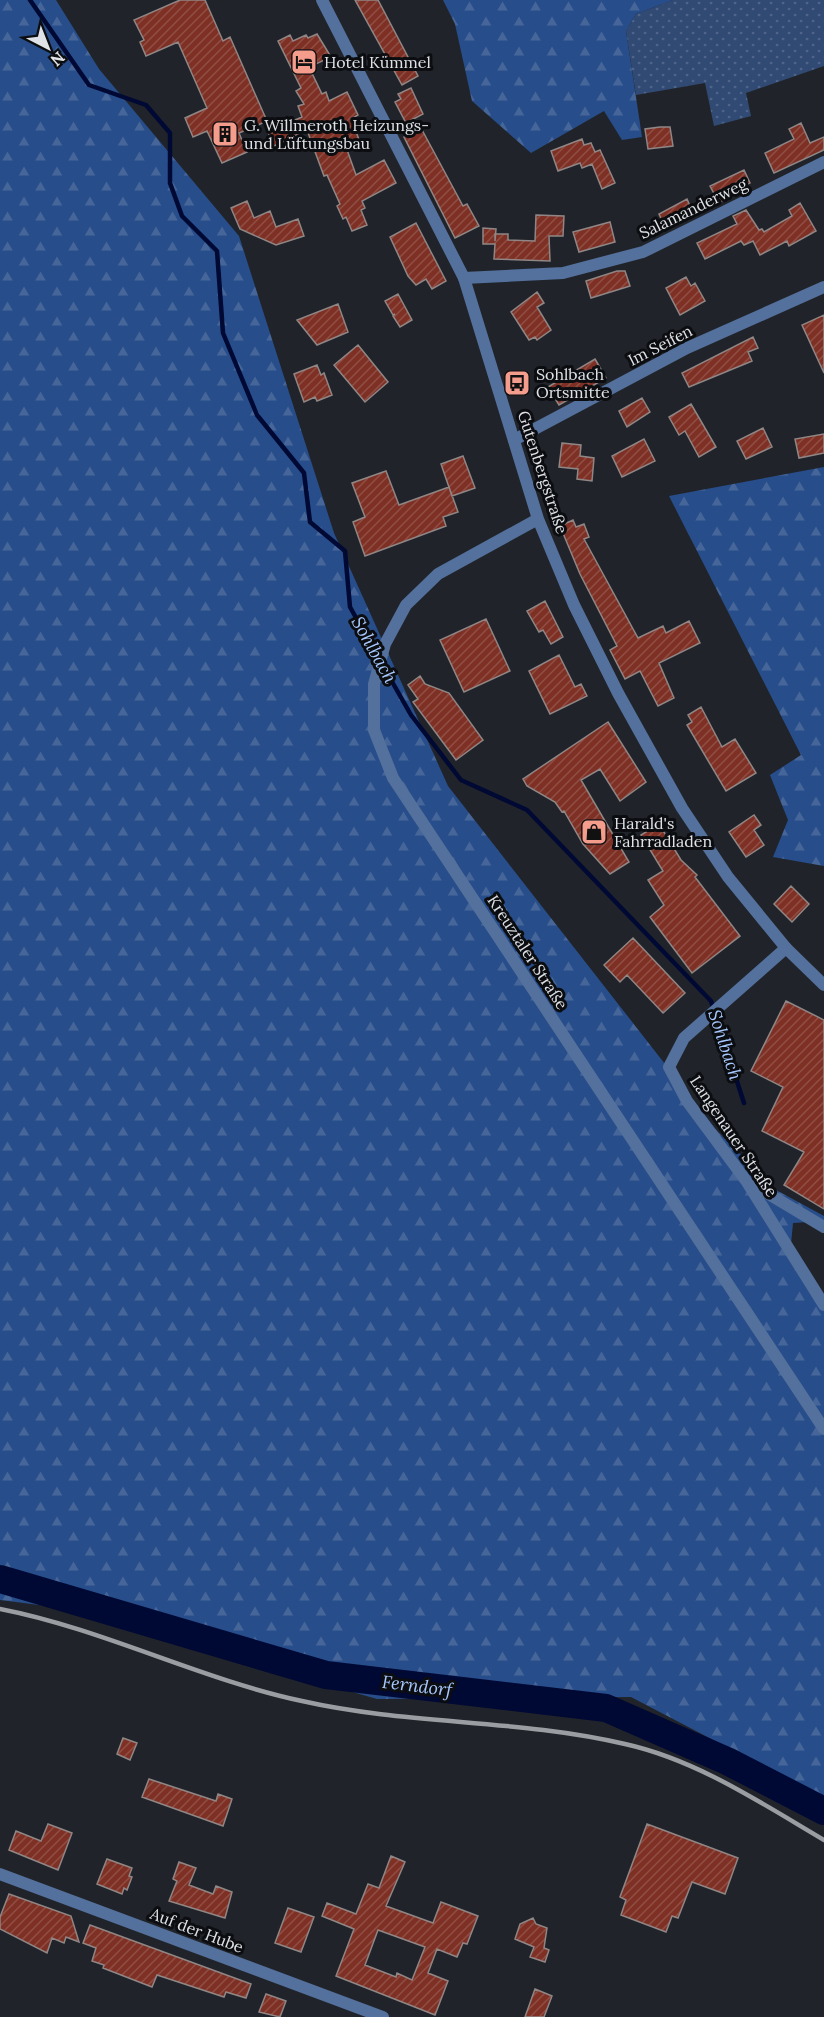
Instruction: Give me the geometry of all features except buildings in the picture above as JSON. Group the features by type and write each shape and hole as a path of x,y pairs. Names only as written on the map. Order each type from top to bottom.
{"street":[{"name":"Gutenbergstraße","path":"322,0 464,278 538,519 579,614 682,808 728,877 786,948 824,985"},
{"name":"Salamanderweg","path":"464,278 563,273 643,252 824,162"},
{"name":"Im Seifen","path":"514,440 687,348 824,287"},
{"name":"Kreuztaler Straße","path":"538,519 438,574 406,605 385,644 374,684 374,730 393,778 824,1429"},
{"name":"Langenauer Straße","path":"786,948 684,1038 669,1067 687,1101 747,1182 824,1305"},
{"path":"747,1182 824,1227"},
{"name":"Auf der Hube","path":"0,1874 380,2016"}],"shaded area":[{"path":"673,0 824,0 824,66 746,93 751,116 714,126 705,83 636,95 626,31 636,14"}],"green space":[{"path":"0,0 56,0 99,69 239,236 334,533 448,786 718,1132 776,1190 824,1216 824,1221 793,1223 791,1244 824,1298 824,1798 631,1697 377,1699 55,1607 0,1600"},
{"path":"443,0 673,0 636,14 626,31 642,137 622,140 604,111 531,153 472,101 455,24"},
{"path":"824,467 824,866 773,857 788,820 770,775 801,755 669,496"}],"waterway":[{"name":"Sohlbach","path":"30,0 89,85 146,105 170,133 170,183 182,216 217,251 223,333 257,415 304,473 310,522 345,551 350,607 378,657"},
{"name":"Sohlbach","path":"382,664 411,715 461,780 527,810 711,1001 744,1103"},
{"name":"Ferndorf","path":"0,1579 326,1675 606,1708 727,1761 824,1811"}],"railway":[{"path":"0,1609 76,1629 226,1680 302,1701 382,1714 545,1730 585,1736 652,1751 728,1784 824,1840"}],"place":[{"name":"Hotel Kümmel","path":"304,62"},
{"name":"G. Willmeroth Heizungs- und Lüftungsbau","path":"225,134"},
{"name":"Sohlbach Ortsmitte","path":"517,383"},
{"name":"Harald's Fahrradladen","path":"594,832"}]}
